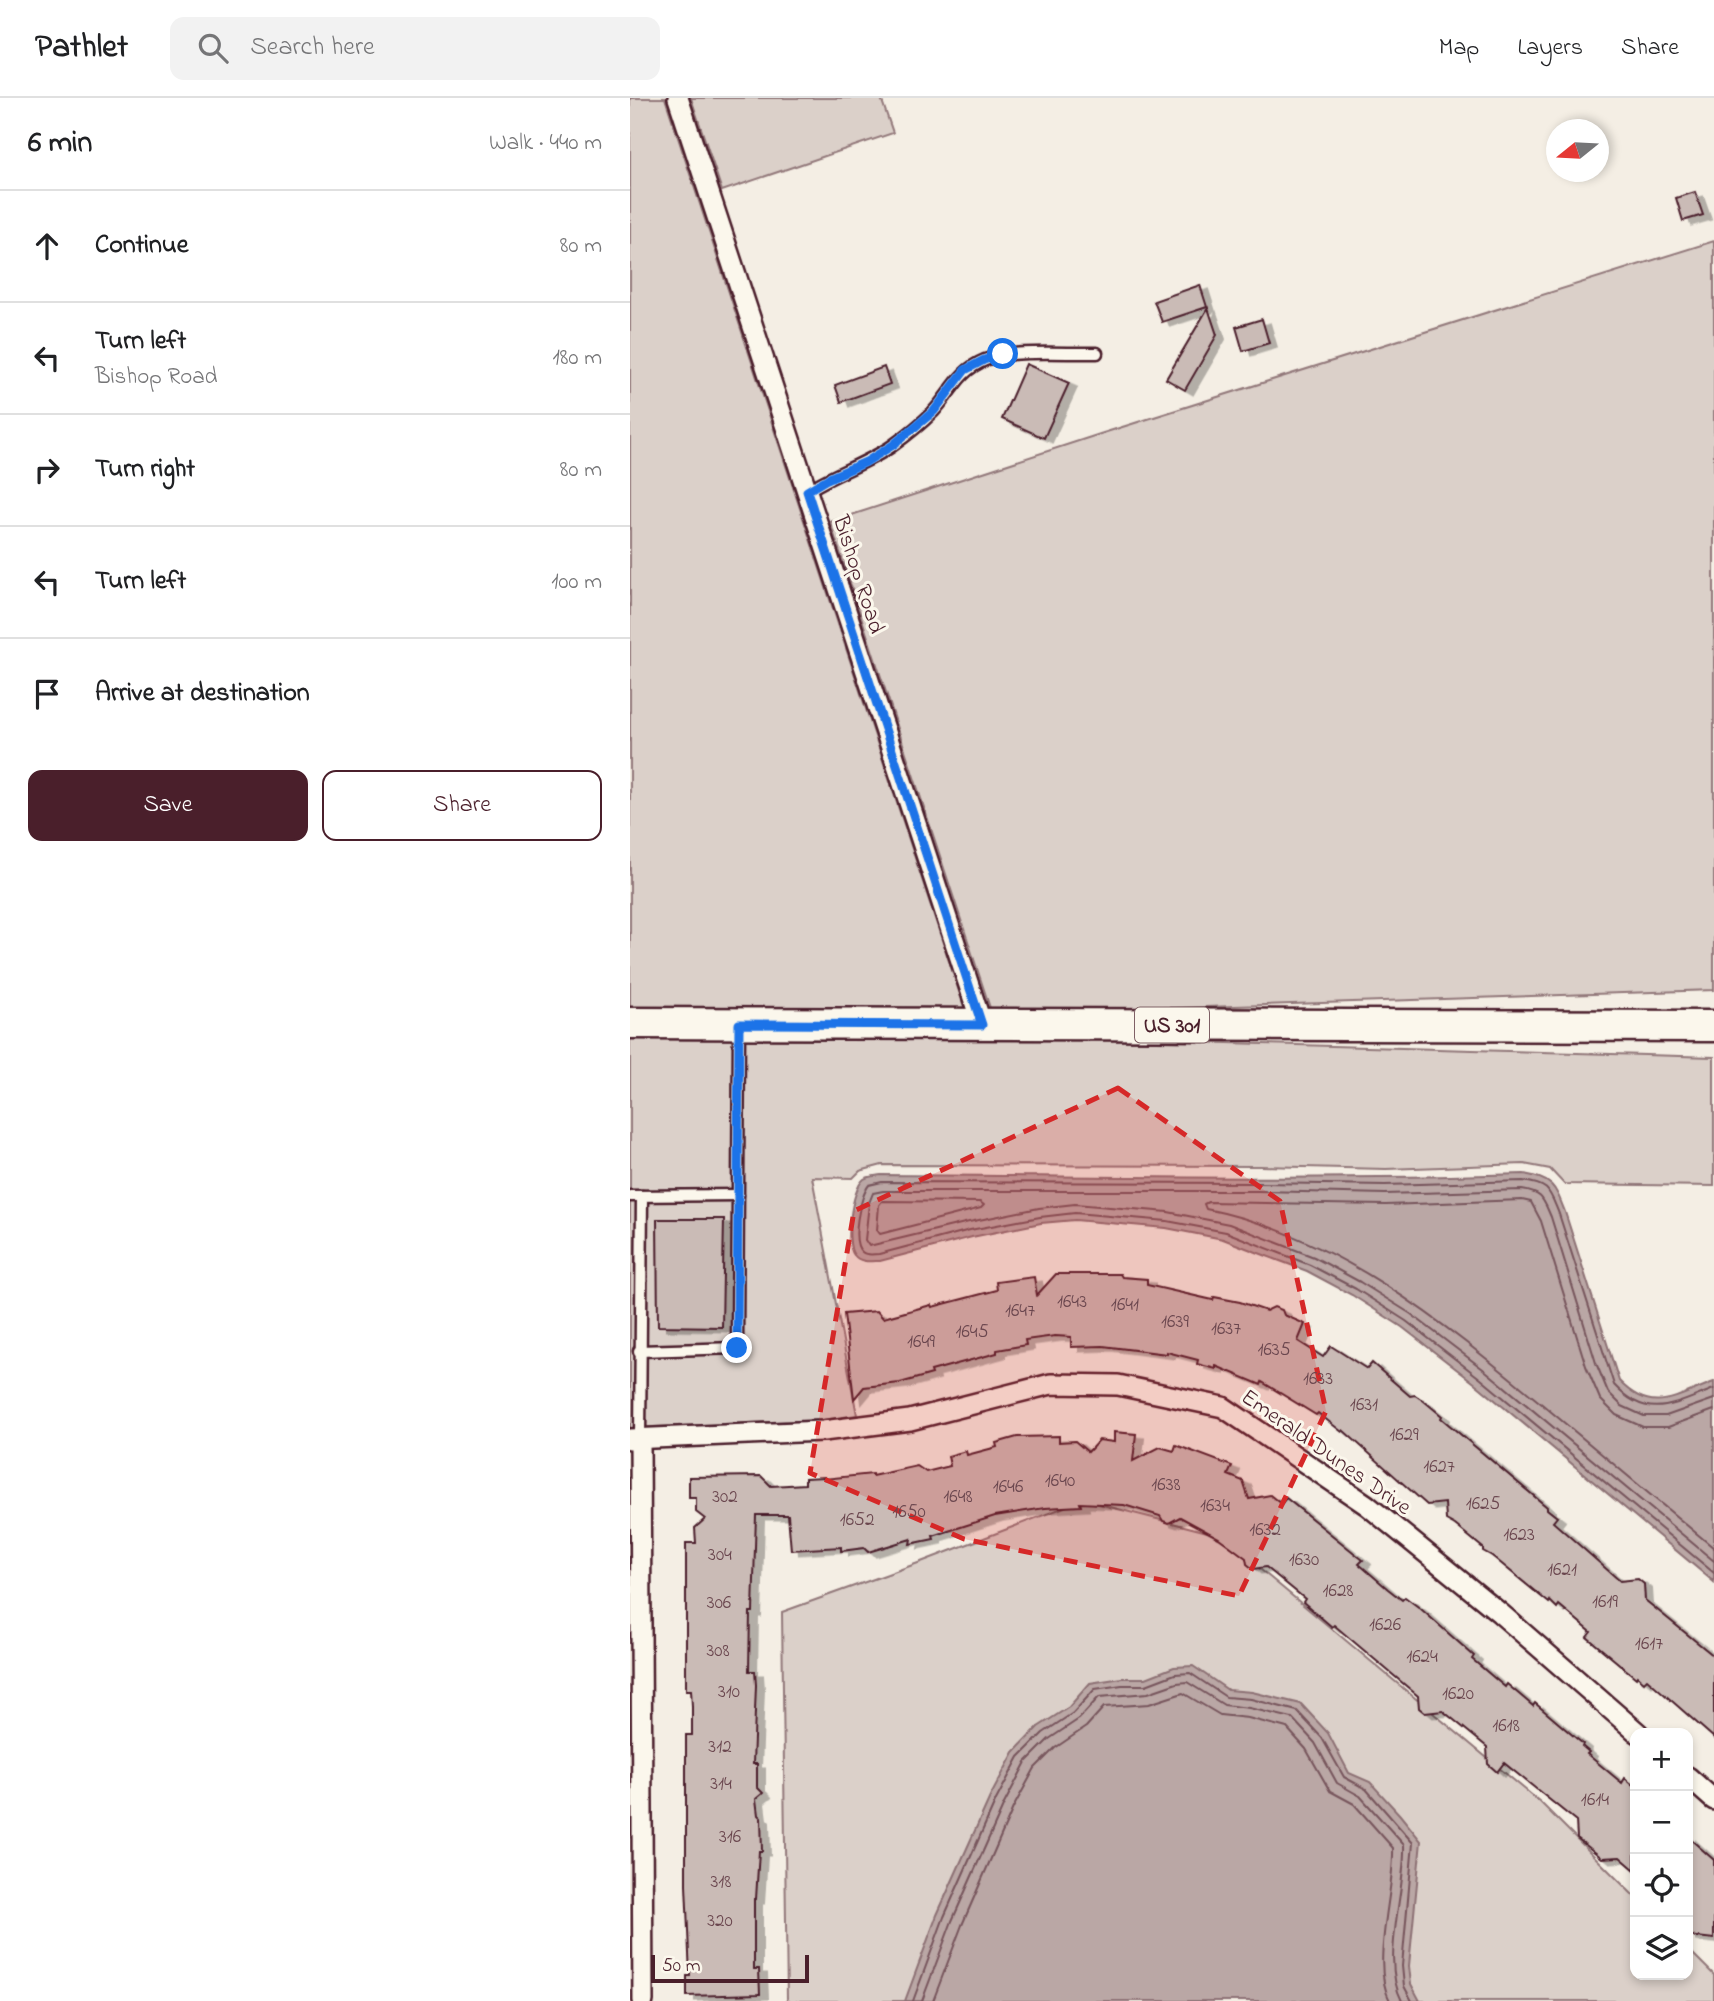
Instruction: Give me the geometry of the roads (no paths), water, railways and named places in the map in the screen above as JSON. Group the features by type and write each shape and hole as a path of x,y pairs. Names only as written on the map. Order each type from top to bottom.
{"main road":[{"name":"US 301","path":"630,1023 1714,1026"}],"street":[{"name":"Bishop Road","path":"678,98 982,1025"},
{"name":"Emerald Dunes Drive","path":"635,1439 823,1431 910,1420 1051,1384 1118,1385 1223,1407 1367,1505 1500,1613 1631,1728"},
{"path":"635,1439 643,2001"},
{"path":"1693,1781 1714,1800"}],"lane":[{"path":"807,491 866,462 893,445 934,411 965,370 984,360 1003,354 1097,354"},
{"path":"639,1351 737,1348 739,1024"},
{"path":"630,1196 738,1195"},
{"path":"635,1439 642,1196"}],"water":[{"path":"1524,1174 1547,1181 1558,1196 1619,1381 1642,1398 1654,1400 1676,1397 1714,1382 1714,1582 1477,1385 1402,1327 1352,1295 1307,1271 1223,1239 1166,1228 1075,1220 1041,1223 972,1237 880,1261 856,1258 851,1249 850,1228 856,1193 864,1179 881,1175 1283,1178"},
{"path":"1193,1666 1228,1690 1252,1692 1301,1704 1328,1733 1349,1773 1370,1782 1421,1841 1409,1966 1411,1984 1420,2001 905,2001 937,1915 990,1797 1014,1752 1038,1727 1069,1707 1090,1683 1122,1678 1146,1678 1174,1667"}]}
